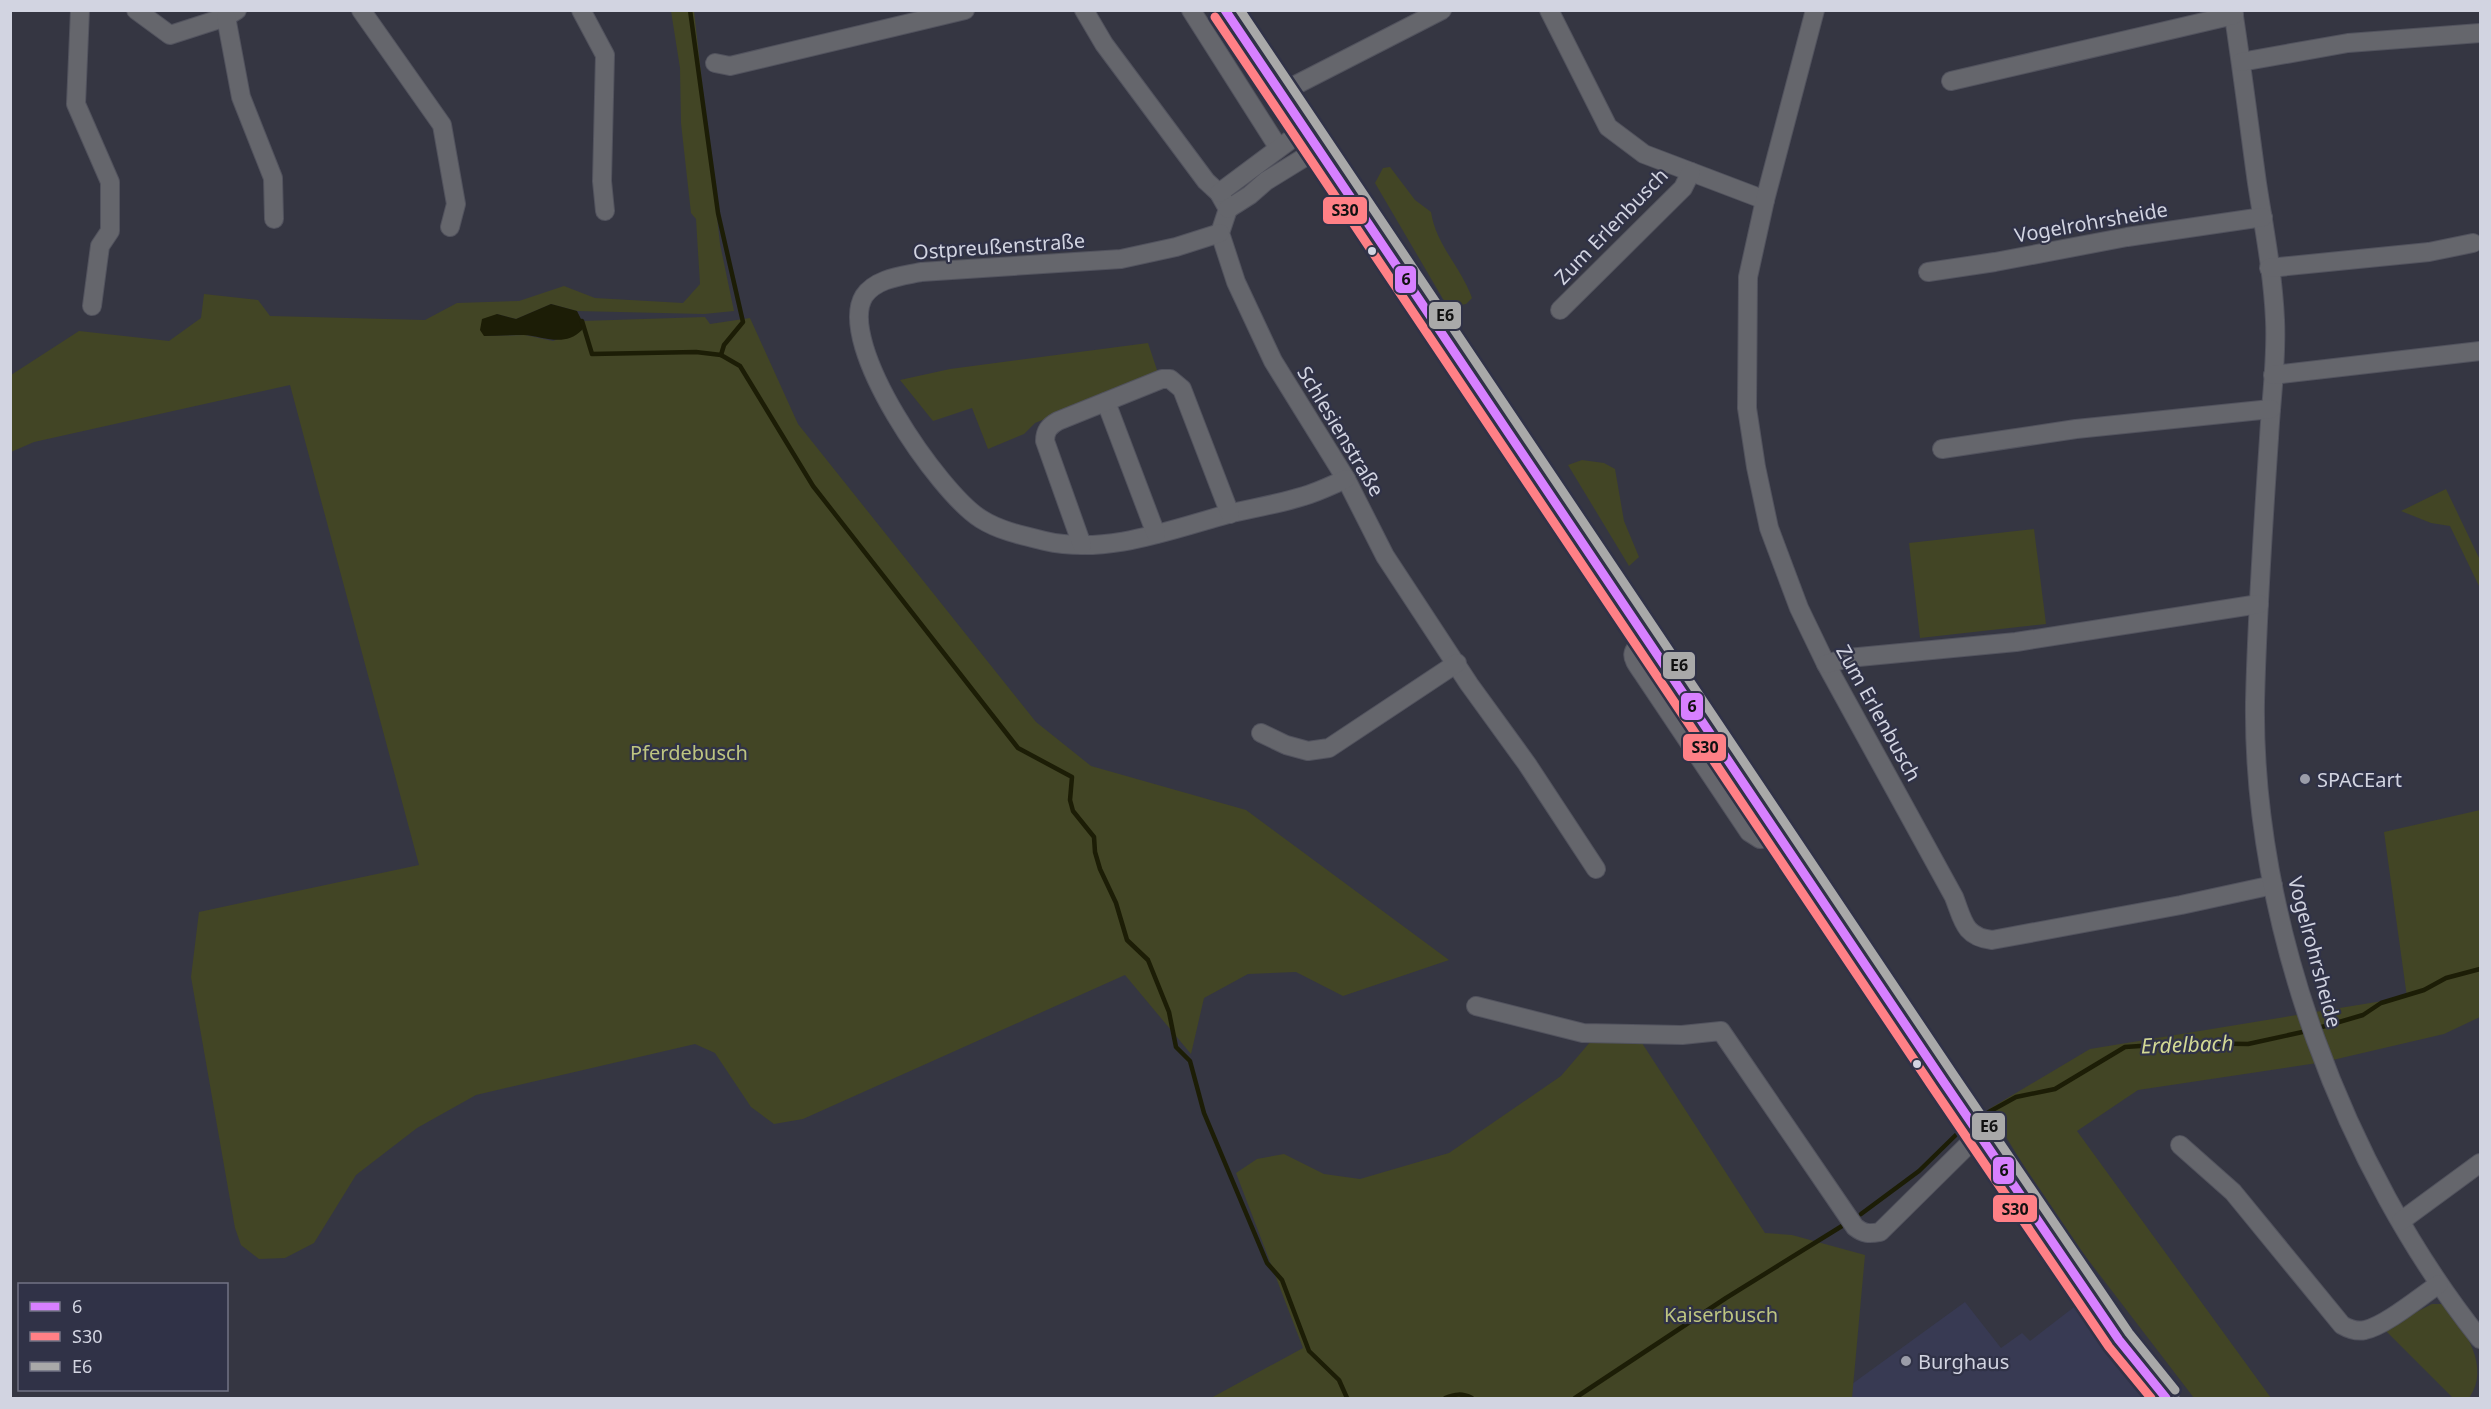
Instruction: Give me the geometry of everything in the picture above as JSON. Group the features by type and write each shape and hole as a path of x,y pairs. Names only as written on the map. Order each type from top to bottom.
{"main road":[{"path":"1225,10 2119,1340 2166,1398"}],"street":[{"path":"80,10 76,104 110,182 110,231 100,246 92,306"},
{"path":"136,10 170,35 232,14 241,97 273,178 274,219"},
{"path":"361,10 442,125 456,204 450,227"},
{"path":"581,10 604,55 602,181 605,211"},
{"path":"715,63 730,66 965,10"},
{"path":"1084,10 1104,44 1223,201"},
{"path":"1191,10 1278,147"},
{"path":"1280,93 1442,10"},
{"name":"Zum Erlenbusch","path":"1549,10 1608,127 1644,154 1765,200"},
{"name":"Zum Erlenbusch","path":"1815,10 1765,200 1748,277 1747,408 1769,528 1799,608 1826,664 1954,897 1967,929 1979,939 1992,940 2181,906 2273,885"},
{"name":"Vogelrohrsheide","path":"1951,81 2234,13 2275,320 2255,705 2258,794 2273,885 2306,1011 2318,1047 2351,1124 2401,1221 2439,1284 2481,1339"},
{"path":"2241,62 2348,43 2481,33"},
{"path":"1223,201 1250,195 1311,140"},
{"path":"1220,233 1223,201 1278,147 1311,140"},
{"name":"Zum Erlenbusch","path":"1560,310 1683,188 1691,172"},
{"name":"Vogelrohrsheide","path":"1928,272 2127,237 2263,218"},
{"name":"Schlesienstraße","path":"1220,233 1232,272 1273,361 1346,479 1385,556 1596,869"},
{"name":"Ostpreußenstraße","path":"1220,233 1176,247 1121,259 921,272 881,282 863,297 858,318 859,332 867,358 884,393 924,460 951,493 982,520 1047,542 1082,544 1156,534 1304,496 1346,479"},
{"path":"2269,268 2429,252 2473,243"},
{"path":"2273,375 2481,351"},
{"path":"1082,544 1045,441 1045,434 1050,425 1162,379 1170,379 1182,389 1230,514"},
{"path":"1106,402 1156,534"},
{"path":"1942,449 2076,429 2271,409"},
{"path":"1826,664 1848,658 2016,642 2259,604"},
{"path":"1261,733 1286,745 1308,751 1329,748 1457,663"},
{"path":"1476,1006 1582,1033 1682,1035 1721,1031 1862,1233 1880,1232 1972,1141 1975,1127"},
{"path":"2180,1145 2233,1192 2342,1325 2364,1331 2377,1326 2439,1284"},
{"path":"2401,1221 2481,1163"}],"shaded area":[{"path":"551,304 577,311 582,321 582,330 568,339 554,340 523,335 484,336 480,330 482,319 497,314 516,319"},
{"path":"1965,1302 2001,1348 2022,1333 2030,1341 2078,1304 2153,1398 1852,1398 1852,1384"}],"green space":[{"name":"Pferdebusch","path":"671,11 694,11 720,244 734,311 704,314 577,311 551,304 516,319 497,314 484,336 525,335 553,341 582,330 582,321 705,317 710,324 750,318 798,424 1036,722 1091,766 1246,810 1449,960 1343,996 1296,972 1248,974 1204,998 1191,1054 1125,975 803,1119 774,1124 751,1107 715,1053 695,1044 476,1095 417,1128 356,1175 314,1243 285,1258 259,1259 241,1245 235,1228 191,977 199,912 419,865 290,385 34,442 11,452 11,375 79,331 169,341 201,318 204,294 258,300 270,316 425,320 457,303 519,301 564,286 595,298 683,303 700,284 696,219 691,213 681,123 680,68"},
{"path":"1390,167 1415,200 1431,212 1443,246 1462,276 1472,298 1466,304 1451,307 1443,299 1375,183 1383,168"},
{"path":"1148,343 1158,373 1035,423 1024,434 988,449 972,408 933,421 900,380 950,369"},
{"path":"1582,460 1604,463 1615,469 1624,521 1639,557 1629,566 1568,465"},
{"path":"2446,489 2480,560 2480,588 2450,526 2431,523 2401,511"},
{"path":"2034,529 2046,624 1920,638 1909,543"},
{"path":"2480,810 2480,1017 2444,1034 2324,1062 2138,1090 2077,1131 2271,1398 2194,1398 2053,1214 1989,1109 2090,1049 2407,997 2384,832"},
{"name":"Kaiserbusch","path":"1591,1041 1642,1043 1765,1233 1792,1235 1865,1255 1852,1398 1211,1398 1303,1348 1236,1173 1257,1159 1284,1154 1324,1174 1360,1179 1449,1153 1561,1076"},
{"path":"2432,1304 2444,1304 2460,1325 2473,1349 2477,1374 2475,1386 2469,1398 2453,1398 2384,1329"}],"waterway":[{"path":"690,10 718,213 743,322 724,345 721,355"},
{"path":"582,321 592,354 696,352 721,355 740,366 813,486 1018,748 1072,777 1070,800 1073,811 1094,837 1100,869 1116,903 1127,940 1148,960 1169,1012 1176,1047 1190,1061 1204,1113 1267,1263 1282,1280 1309,1351 1339,1380 1347,1398"},
{"name":"Erdelbach","path":"2315,1029 2363,1015 2381,1003 2424,990 2446,978 2480,969"},
{"name":"Erdelbach","path":"1978,1118 2016,1097 2055,1089 2125,1047 2185,1043 2248,1044 2307,1031"},
{"name":"Erdelbach","path":"1861,1214 1919,1171 1964,1127"},
{"name":"Erdelbach","path":"1575,1398 1726,1298 1842,1226"},
{"name":"Erdelbach","path":"1445,1398 1458,1395 1472,1398"}],"transit line":[{"name":"6","path":"1225,10 1943,1081 2119,1340 2166,1398"},
{"name":"E6","path":"1240,10 1953,1074 2129,1333 2175,1390"},
{"name":"S30","path":"1215,17 1933,1088 2109,1347 2151,1398"}],"place":[{"name":"SPACEart","path":"2305,779"},
{"name":"Burghaus","path":"1906,1361"}]}
